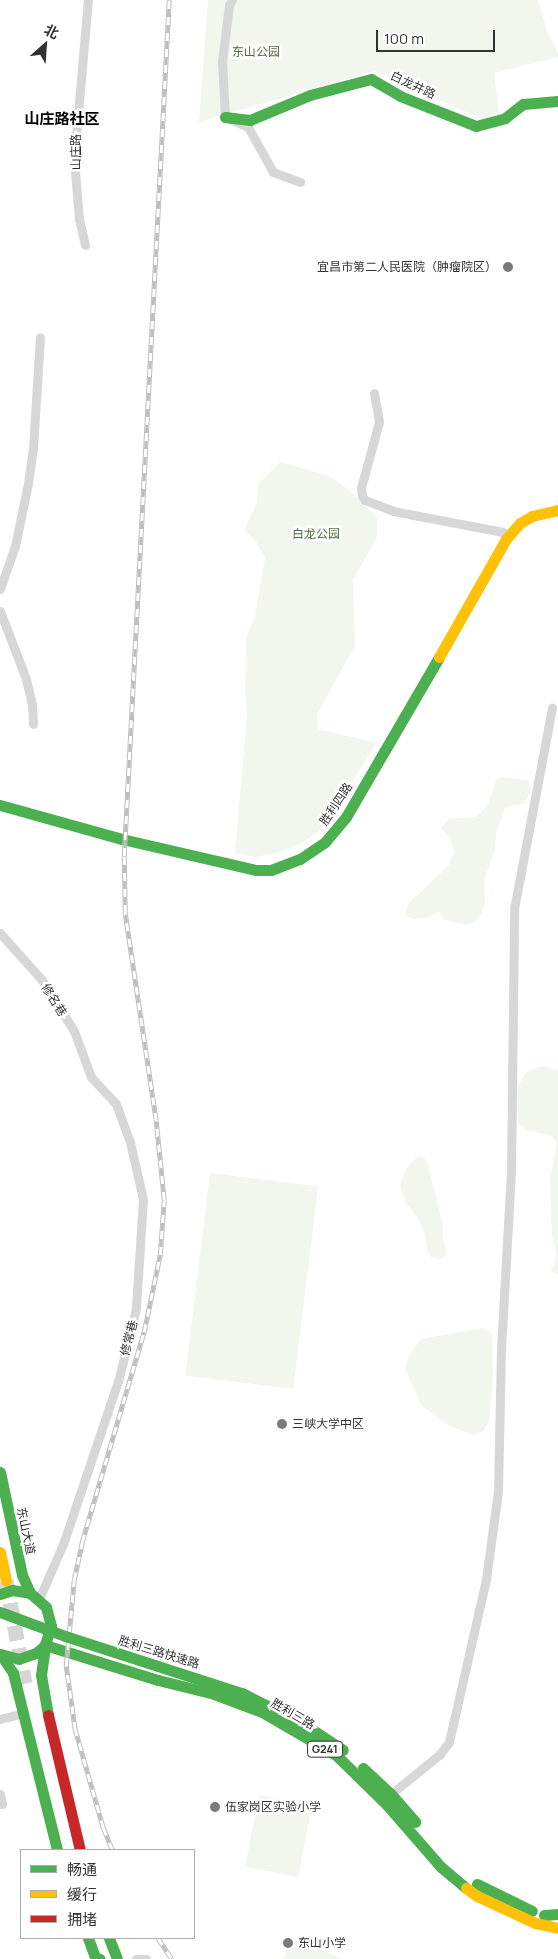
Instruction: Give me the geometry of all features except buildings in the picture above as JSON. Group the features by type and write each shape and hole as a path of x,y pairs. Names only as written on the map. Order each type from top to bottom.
{"main road":[{"name":"白龙井路","path":"225,118 250,120 310,95 370,79 400,96 476,126 505,118 522,104 558,101"},
{"name":"胜利四路","path":"0,798 237,861 256,864 275,863 299,853 319,839 337,818 404,711 503,532 528,511 558,503"},
{"name":"胜利四路","path":"0,805 122,839 256,870 283,866 308,855 325,842 346,817 408,714 506,539 520,523 532,516 558,510"},
{"name":"东山大道","path":"0,1472 22,1575 35,1596 46,1607 51,1626"},
{"path":"0,1510 10,1579 0,1552"},
{"path":"0,1594 12,1590 35,1596"},
{"name":"胜利三路快速路","path":"0,1612 64,1636 242,1693 306,1729"},
{"name":"胜利三路快速路","path":"0,1622 63,1645 240,1698 306,1729"},
{"name":"胜利三路","path":"51,1626 203,1673 258,1694 310,1723 340,1753 441,1867 477,1896 506,1912 544,1920 558,1918"},
{"path":"51,1626 45,1645 40,1675 50,1737 80,1849"},
{"name":"胜利三路","path":"45,1645 239,1702 340,1753 392,1794 448,1860 464,1875 483,1888 558,1928"},
{"path":"0,1655 10,1658 28,1657 45,1645"},
{"path":"0,1655 13,1672 39,1784 58,1849"},
{"path":"63,1849 29,1682 52,1782 71,1849"},
{"name":"G241","path":"306,1729 340,1753"},
{"path":"558,1914 544,1920 558,1931"},
{"path":"88,1939 95,1957 110,1950 98,1939"}],"street":[{"name":"山庄路","path":"85,244 79,219 74,158 88,0"},
{"path":"232,0 229,4 222,61 225,118 248,127 273,172 300,182"},
{"path":"0,589 15,546 28,483 33,448 40,337"},
{"path":"374,393 379,422 361,488 362,496 365,500 393,511 503,532"},
{"path":"0,611 26,679 32,704 33,724"},
{"path":"392,1794 440,1754 450,1742 486,1580 498,1491 501,1350 511,1182 514,909 552,708"},
{"name":"修名巷","path":"0,933 42,980 74,1031 91,1077"},
{"name":"修常巷","path":"35,1596 63,1544 118,1381 136,1308 143,1199 130,1142 116,1104 91,1077"},
{"path":"0,1719 24,1713"},
{"path":"0,1794 2,1804 0,1804"},
{"path":"136,1959 146,1959"}],"green space":[{"name":"东山公园","path":"208,0 538,0 548,34 558,52 558,57 494,73 499,113 482,119 374,71 199,122"},
{"name":"白龙公园","path":"280,462 330,476 351,492 377,517 377,538 353,580 355,646 317,714 318,729 376,743 336,809 317,833 298,845 277,853 255,857 235,853 247,714 245,693 246,638 255,616 265,558 256,542 244,530 257,503 258,484"},
{"path":"503,777 527,780 531,790 525,803 506,807 503,812 496,834 495,850 484,880 485,903 481,915 474,923 466,925 445,920 438,912 426,918 411,919 405,914 409,903 449,865 454,852 451,840 441,828 448,819 476,817 488,805 496,780"},
{"path":"543,1066 558,1070 558,1275 551,1271 557,1255 552,1235 550,1180 557,1141 549,1135 529,1131 519,1125 518,1112 517,1091 521,1080 528,1071"},
{"path":"417,1157 422,1157 427,1161 443,1225 443,1239 447,1255 439,1259 431,1257 427,1250 425,1235 419,1220 405,1202 400,1185 406,1169"},
{"path":"210,1173 318,1186 293,1389 185,1375"},
{"path":"483,1328 492,1334 493,1373 489,1422 483,1431 473,1435 448,1425 421,1405 405,1369 409,1355 421,1339"},
{"path":"259,1795 312,1805 298,1877 245,1867"},
{"path":"292,1937 342,1959 283,1959"}],"tunnel":[{"path":"6,1580 25,1683"}],"railway":[{"path":"112,1849 103,1828 75,1730 66,1666 74,1580 82,1542 144,1332 160,1255 164,1200 156,1121 125,913 124,856 169,0"},
{"path":"159,1939 172,1959"}],"traffic: fast":[{"path":"225,117 250,120 310,95 371,79 400,96 476,126 505,118 523,104 558,101"},
{"path":"0,805 122,839 256,870 271,870 300,859 325,842 346,817 439,657"},
{"path":"0,1472 22,1575 30,1593"},
{"path":"0,1594 12,1590 30,1593 46,1607 51,1626 45,1645 36,1653 19,1659 0,1654"},
{"path":"0,1612 65,1636 242,1693 307,1726"},
{"path":"48,1715 41,1675 45,1645 158,1680 214,1694 262,1712 336,1755 386,1804 441,1867 466,1888"},
{"path":"1,1655 13,1673 57,1849"},
{"path":"307,1726 343,1750"},
{"path":"363,1768 391,1794 415,1822"},
{"path":"477,1884 532,1911"},
{"path":"544,1915 558,1914"},
{"path":"88,1939 95,1957 100,1959"},
{"path":"109,1939 117,1959"}],"traffic: slow":[{"path":"439,657 506,539 520,523 532,516 558,510"},
{"path":"0,1552 6,1580"},
{"path":"466,1888 477,1896 535,1923 558,1928"}],"traffic: jam":[{"path":"48,1715 80,1849"}],"place":[{"name":"宜昌市第二人民医院（肿瘤院区）","path":"508,267"},
{"name":"三峡大学中区","path":"282,1424"},
{"name":"伍家岗区实验小学","path":"215,1807"},
{"name":"东山小学","path":"288,1943"}],"district":[{"name":"山庄路社区","path":"62,119"}]}
